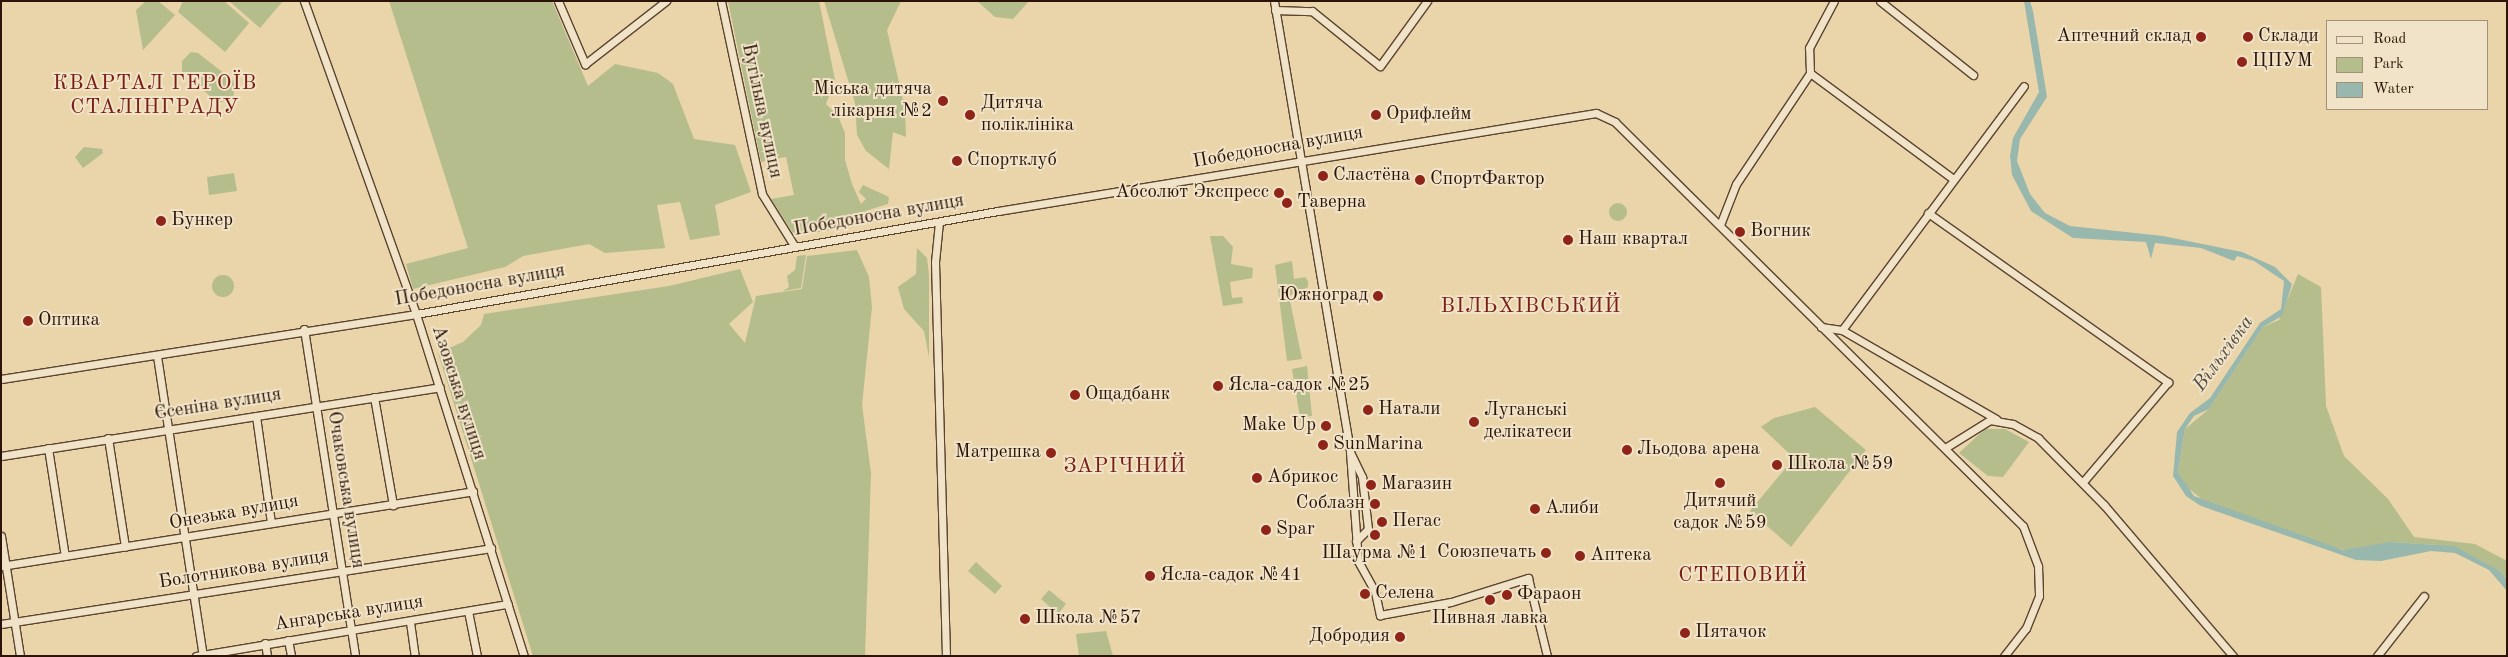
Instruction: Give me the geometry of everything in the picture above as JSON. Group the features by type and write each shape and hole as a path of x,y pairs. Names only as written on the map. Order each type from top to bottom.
{"street":[{"name":"Азовська вулиця","path":"304,1 416,314 524,656"},
{"path":"558,1 585,64 666,1"},
{"name":"Вугільна вулиця","path":"721,1 762,194 795,247"},
{"path":"1274,1 1350,452 1358,561 1375,592 1380,615 1452,602 1528,578 1547,656"},
{"path":"1275,10 1312,11 1380,66 1426,1"},
{"path":"1720,225 1736,184 1810,73 1809,48 1834,1"},
{"path":"1880,1 1973,75"},
{"path":"1810,73 1953,178"},
{"path":"1842,330 1953,178 2024,86"},
{"name":"Победоносна вулиця","path":"1,379 157,356 304,329 416,314 1302,160 1596,113 1615,122 1821,327 2009,508 2033,548 2040,596 2026,628 2004,656"},
{"path":"1928,213 2168,382 2083,482"},
{"path":"939,222 936,262 946,656"},
{"path":"1821,327 1842,330 2001,421 2038,438 2083,482 2233,656"},
{"name":"Очаковська вулиця","path":"304,329 355,656"},
{"path":"157,356 186,537 200,655"},
{"name":"Єсеніна вулиця","path":"1,456 440,387"},
{"path":"374,397 393,505"},
{"path":"256,416 271,523"},
{"path":"1945,448 1982,421 2001,421"},
{"path":"108,438 125,547"},
{"path":"48,448 65,556"},
{"path":"1350,452 1362,477 1368,529 1356,541"},
{"name":"Онезька вулиця","path":"4,565 473,491"},
{"path":"1,536 4,565 20,656"},
{"name":"Болотникова вулиця","path":"1,624 491,548"},
{"path":"2377,656 2424,596"},
{"name":"Ангарська вулиця","path":"200,655 265,643 410,622 508,604"},
{"path":"468,611 477,656"},
{"path":"410,622 415,656"},
{"path":"288,640 291,656"},
{"path":"265,643 267,656"}],"green space":[{"path":"146,1 158,1 175,15 143,50 136,10"},
{"path":"183,1 224,1 249,23 225,52 178,12"},
{"path":"229,1 283,1 260,28"},
{"path":"389,1 552,1 588,86 615,64 658,73 673,84 694,139 735,145 751,192 715,205 720,235 690,240 680,202 657,205 665,248 605,253 589,244 523,256 505,267 413,289 406,264 468,248"},
{"path":"728,1 819,1 835,80 826,104 838,116 845,133 845,160 852,184 861,204 866,199 859,192 863,185 889,197 888,204 865,211 870,223 795,236 771,199 794,195 786,157 761,162"},
{"path":"824,1 901,1 887,30 905,109 906,137 893,132 889,169 866,151 857,135 855,103"},
{"path":"977,1 1029,1 1013,19 995,17"},
{"path":"191,52 198,53 235,82 233,99 218,103 182,72 182,61"},
{"path":"84,147 102,149 103,153 83,168 75,157"},
{"path":"234,173 237,191 209,195 207,177"},
{"path":"1614,203 1622,203 1627,208 1625,219 1614,221 1609,216 1609,208"},
{"path":"1210,236 1223,236 1233,247 1231,264 1253,268 1252,278 1230,282 1232,298 1242,297 1243,303 1223,306"},
{"path":"917,248 927,258 929,275 929,357 924,331 904,309 898,287 916,274"},
{"path":"857,250 869,277 872,307 862,405 871,473 865,656 533,656 438,353 463,342 481,325 484,314 669,286 740,269 753,302 729,324 745,343 756,296 802,289 807,256"},
{"path":"806,255 801,288 783,291 789,287 787,276 795,270 797,256"},
{"path":"1292,261 1294,279 1305,277 1308,281 1308,287 1289,296 1302,359 1287,361 1275,265"},
{"path":"2298,274 2321,287 2326,406 2344,456 2388,499 2414,537 2475,544 2507,561 2507,580 2500,571 2438,545 2392,542 2350,551 2332,547 2203,500 2188,488 2178,472 2185,429 2209,409 2263,327 2279,320"},
{"path":"223,275 231,278 234,286 231,294 223,297 215,294 212,286 215,278"},
{"path":"1307,366 1312,416 1304,417 1302,430 1292,369"},
{"path":"1815,407 1866,450 1791,547 1750,511 1794,458 1761,427 1774,418"},
{"path":"1985,429 2005,429 2029,442 2003,477 1988,476 1959,453"},
{"path":"976,562 1002,586 995,594 968,571"},
{"path":"1049,590 1066,604 1058,614 1041,599"},
{"path":"1106,631 1113,656 1079,656 1076,634"}],"water":[{"path":"2024,1 2030,1 2033,11 2047,97 2020,139 2017,161 2030,194 2045,213 2070,226 2163,236 2242,252 2275,267 2292,284 2282,316 2263,327 2209,409 2194,416 2185,429 2178,472 2194,496 2343,550 2391,542 2454,546 2500,571 2507,580 2507,591 2489,570 2455,553 2431,551 2381,561 2356,560 2201,506 2186,496 2173,476 2177,432 2190,413 2210,398 2260,323 2281,309 2284,281 2254,261 2237,256 2234,261 2201,248 2155,243 2151,259 2146,242 2073,238 2031,211 2012,175 2010,156 2013,138 2039,92"}],"place":[{"name":"Аптечний склад","path":"2201,37"},
{"name":"Склади","path":"2248,37"},
{"name":"ЦПУМ","path":"2242,62"},
{"name":"Міська дитяча лікарня №2","path":"943,101"},
{"name":"Дитяча поліклініка","path":"970,115"},
{"name":"Орифлейм","path":"1376,115"},
{"name":"Спортклуб","path":"957,161"},
{"name":"Сластёна","path":"1323,176"},
{"name":"СпортФактор","path":"1420,180"},
{"name":"Абсолют Экспресс","path":"1279,193"},
{"name":"Таверна","path":"1287,203"},
{"name":"Бункер","path":"161,221"},
{"name":"Вогник","path":"1740,232"},
{"name":"Наш квартал","path":"1568,240"},
{"name":"Южноград","path":"1378,296"},
{"name":"Оптика","path":"28,321"},
{"name":"Ясла-садок №25","path":"1218,386"},
{"name":"Ощадбанк","path":"1075,395"},
{"name":"Натали","path":"1368,410"},
{"name":"Луганські делікатеси","path":"1474,422"},
{"name":"Make Up","path":"1326,426"},
{"name":"SunMarina","path":"1323,445"},
{"name":"Льодова арена","path":"1627,450"},
{"name":"Матрешка","path":"1051,453"},
{"name":"Школа №59","path":"1777,465"},
{"name":"Абрикос","path":"1257,478"},
{"name":"Дитячий садок №59","path":"1720,483"},
{"name":"Магазин","path":"1371,485"},
{"name":"Соблазн","path":"1375,504"},
{"name":"Алиби","path":"1535,509"},
{"name":"Пегас","path":"1382,522"},
{"name":"Spar","path":"1266,530"},
{"name":"Шаурма №1","path":"1375,535"},
{"name":"Союзпечать","path":"1546,553"},
{"name":"Аптека","path":"1580,556"},
{"name":"Ясла-садок №41","path":"1150,576"},
{"name":"Селена","path":"1365,594"},
{"name":"Фараон","path":"1507,595"},
{"name":"Пивная лавка","path":"1490,600"},
{"name":"Школа №57","path":"1025,619"},
{"name":"Пятачок","path":"1685,633"},
{"name":"Добродия","path":"1400,637"}],"district":[{"name":"КВАРТАЛ ГЕРОЇВ СТАЛІНГРАДУ","path":"155,96"},
{"name":"ВІЛЬХІВСЬКИЙ","path":"1531,307"},
{"name":"ЗАРІЧНИЙ","path":"1125,467"},
{"name":"СТЕПОВИЙ","path":"1743,576"}],"water label":[{"name":"Вільхівка","path":"2224,354"}]}
